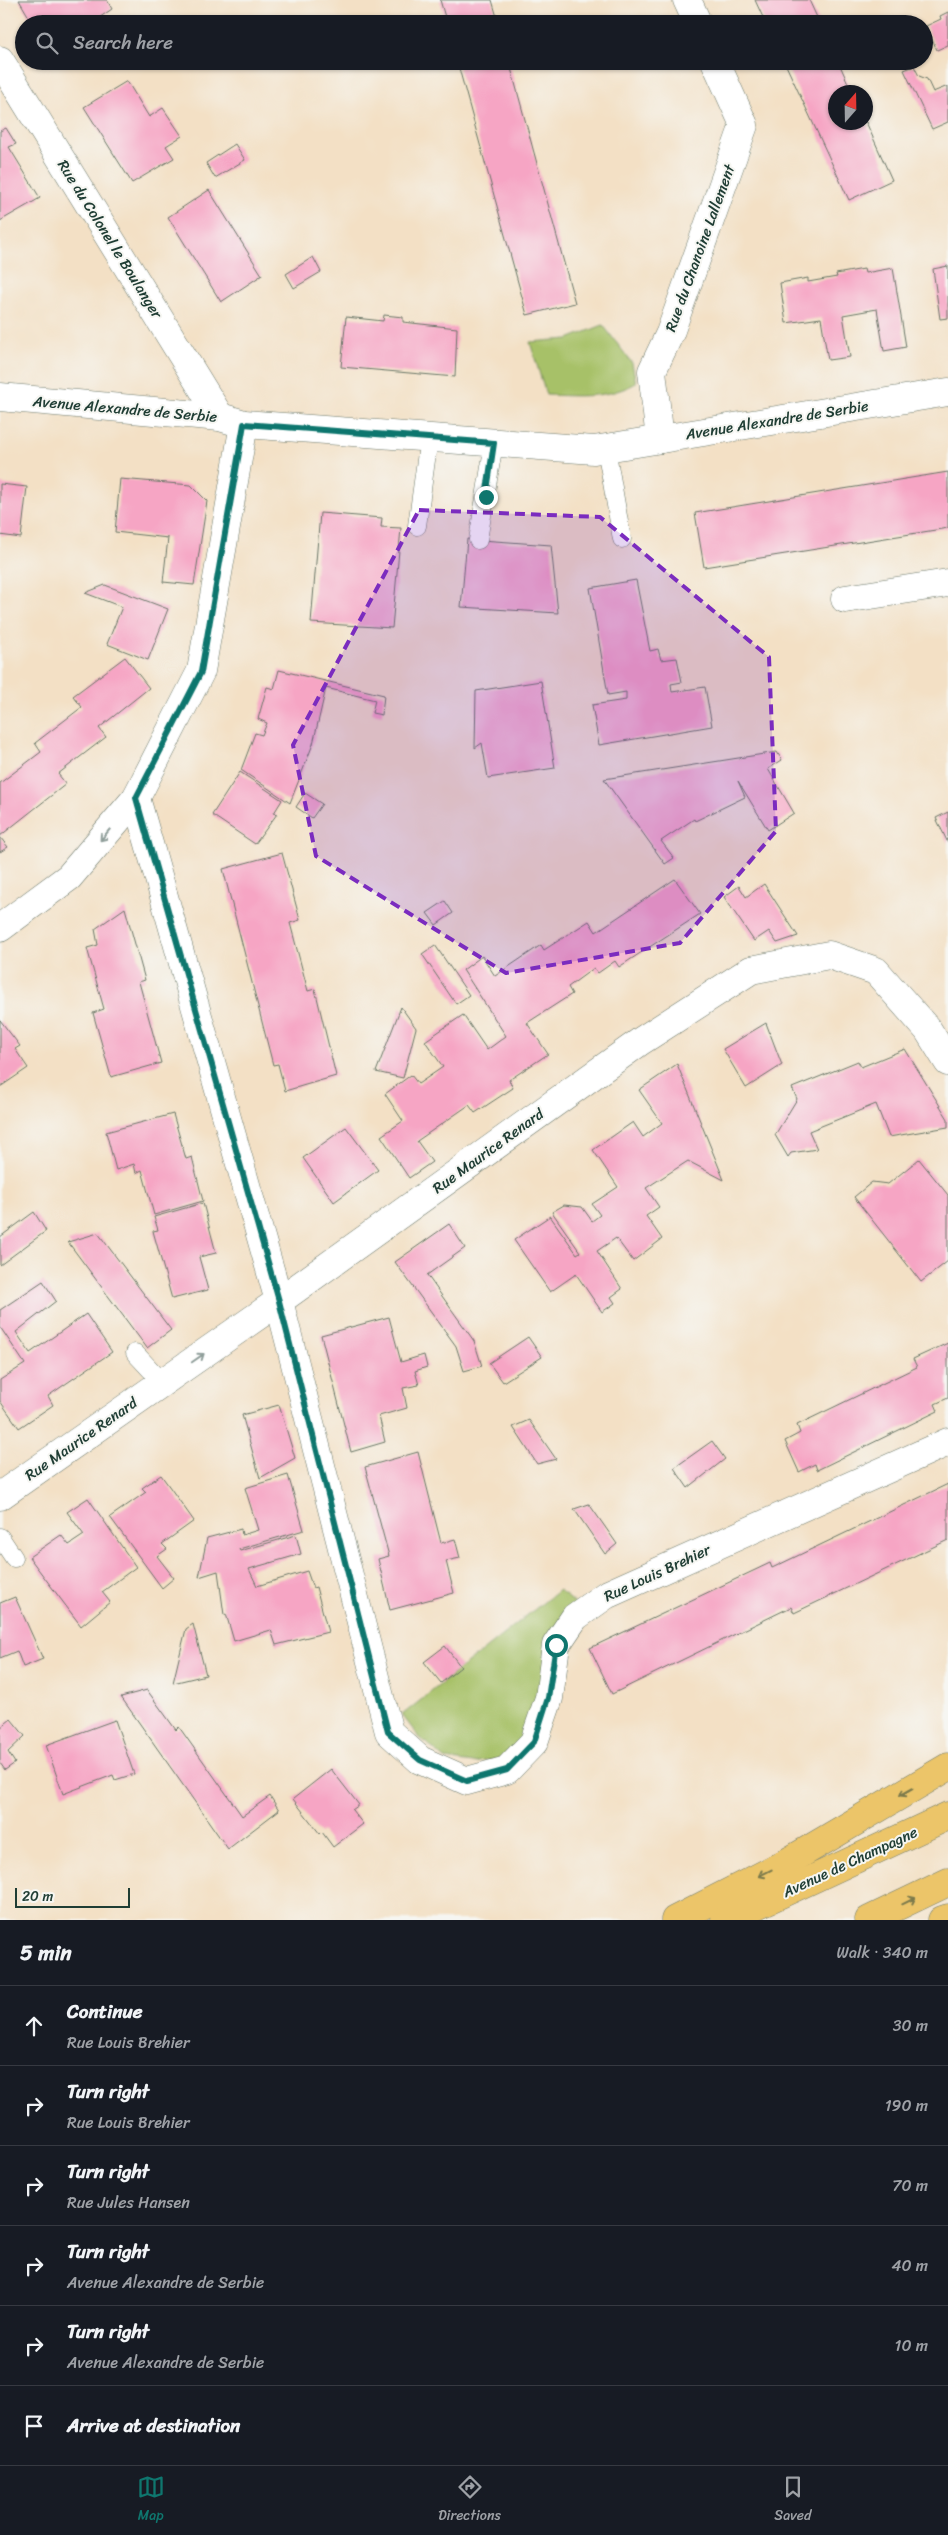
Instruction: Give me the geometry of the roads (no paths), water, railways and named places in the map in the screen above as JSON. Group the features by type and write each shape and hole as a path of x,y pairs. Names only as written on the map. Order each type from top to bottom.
{"main road":[{"path":"676,1920 784,1864 948,1767"},
{"name":"Avenue de Champagne","path":"725,1920 948,1816"},
{"path":"869,1920 948,1882"},
{"path":"942,1920 948,1918"}],"street":[{"path":"687,0 694,15"},
{"name":"Rue du Colonel le Boulanger","path":"0,60 232,421"},
{"name":"Rue du Chanoine Lallement","path":"660,439 652,371 670,333 744,125 719,70"},
{"name":"Avenue Alexandre de Serbie","path":"0,397 232,421 594,450 948,392"},
{"path":"0,928 69,877 136,798 201,672 232,421"},
{"path":"845,599 948,583"},
{"name":"Rue Louis Brehier","path":"136,798 279,1301 388,1732 420,1760 467,1781 507,1770 534,1742 548,1698 556,1645 575,1617 606,1595 948,1442"},
{"name":"Rue Maurice Renard","path":"0,1496 279,1301 641,1041 751,970 829,955 876,971 928,1030 948,1062"}],"lane":[{"path":"417,526 429,438"},
{"path":"478,540 494,443"},
{"path":"606,448 622,539"},
{"path":"135,1353 162,1382"},
{"path":"0,1537 14,1558"}]}
